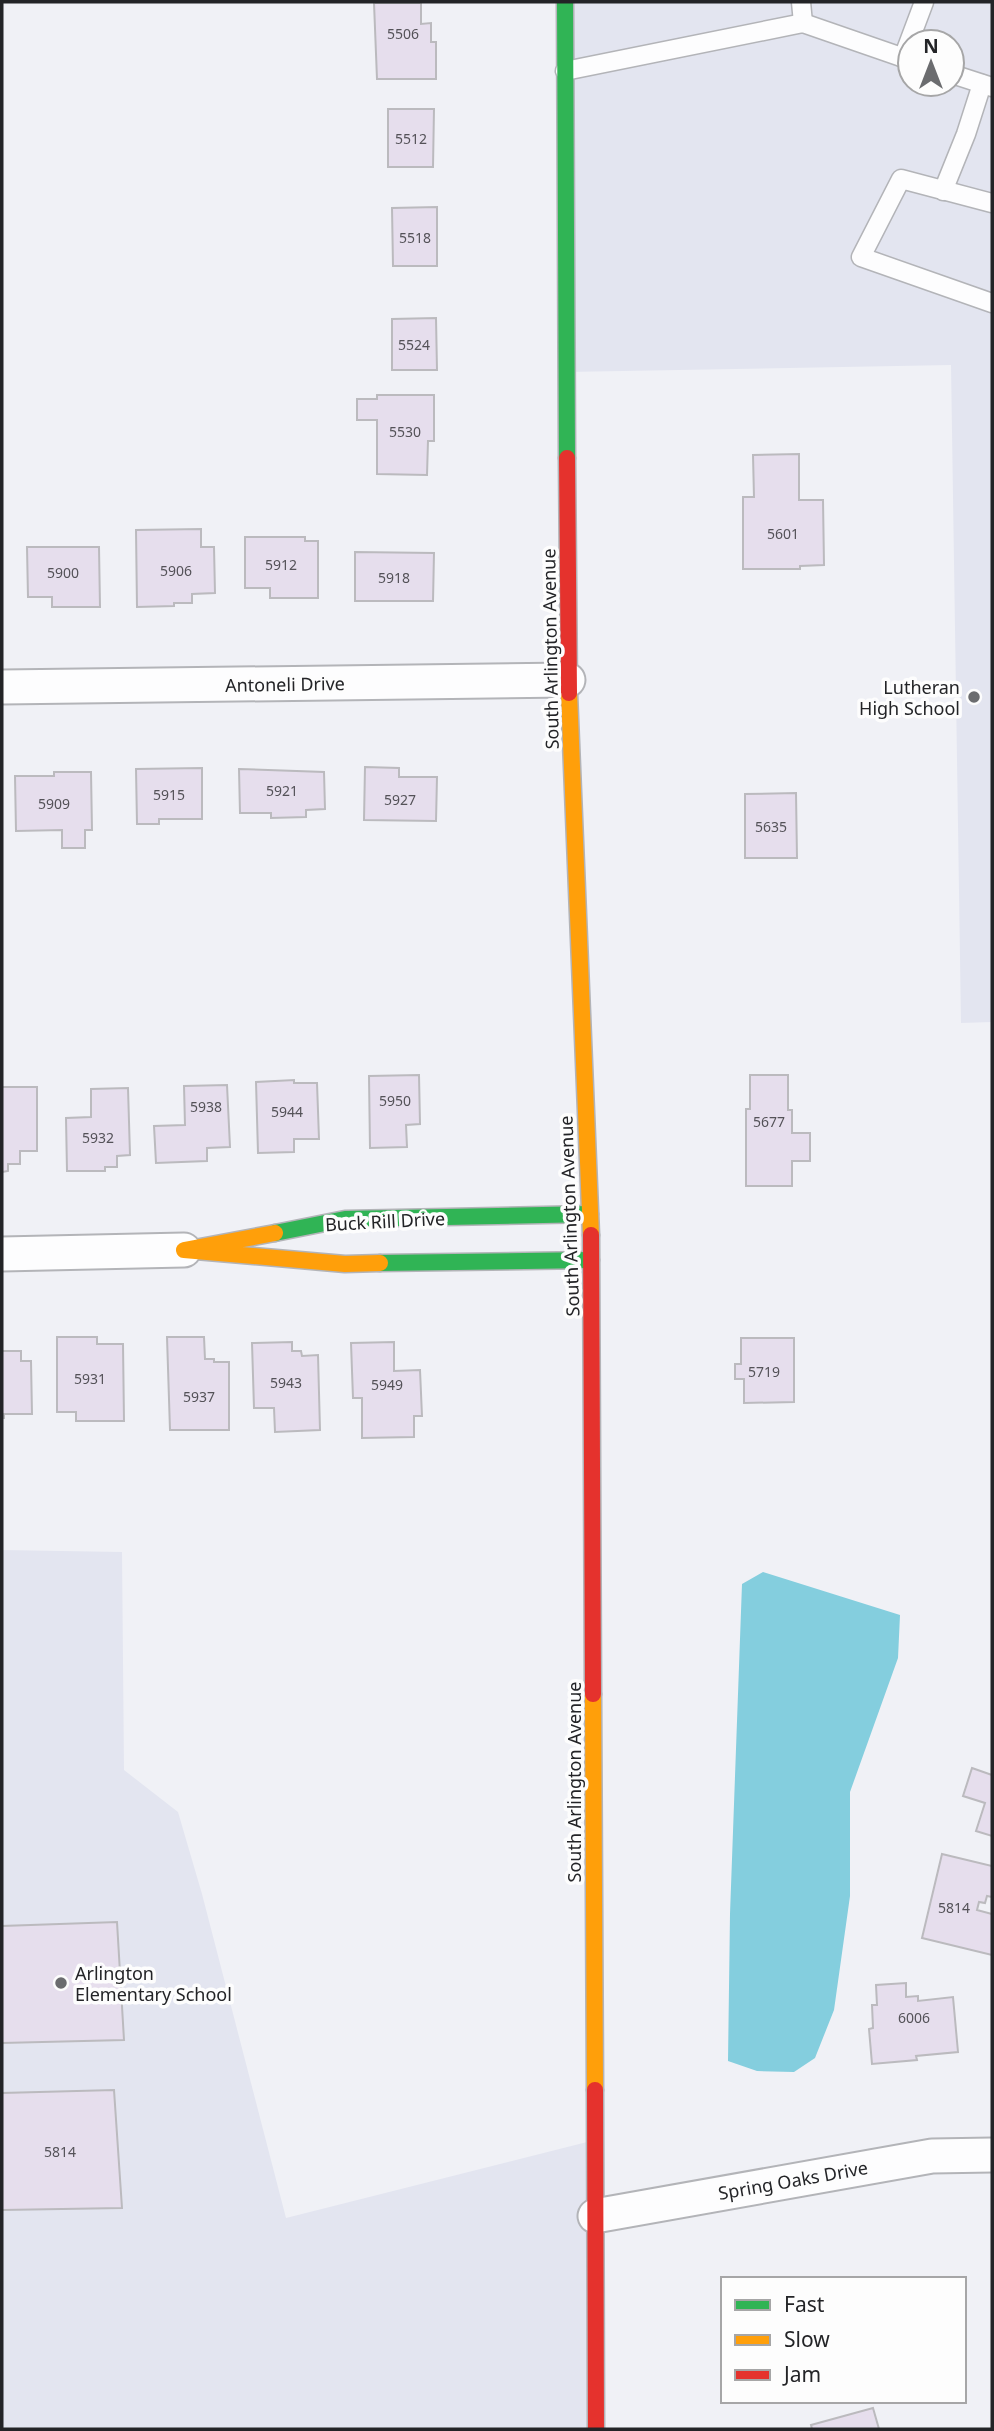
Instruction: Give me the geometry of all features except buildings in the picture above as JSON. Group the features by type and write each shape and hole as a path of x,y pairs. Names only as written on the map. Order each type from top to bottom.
{"main road":[{"name":"South Arlington Avenue","path":"565,2 568,680 591,1260 596,2429"},
{"name":"Buck Rill Drive","path":"184,1250 345,1219 590,1214"},
{"name":"Buck Rill Drive","path":"184,1250 345,1264 591,1260"}],"street":[{"name":"Antoneli Drive","path":"2,687 568,680"},
{"name":"Buck Rill Drive","path":"2,1254 184,1250"},
{"name":"Spring Oaks Drive","path":"595,2216 932,2156 992,2155"}],"lane":[{"path":"801,2 803,23"},
{"path":"916,28 924,2"},
{"path":"565,71 803,23 896,56"},
{"path":"943,191 987,85 966,78"},
{"path":"992,203 901,179 861,257 992,303"}],"shaded area":[{"name":"Lutheran High School","path":"565,2 992,2 992,1022 961,1023 951,365 566,372"},
{"path":"2,1550 122,1552 124,1770 178,1812 202,1894 286,2218 595,2140 596,2429 2,2429"}],"water":[{"path":"763,1572 900,1615 898,1658 850,1792 850,1896 834,2010 815,2058 794,2072 757,2071 728,2061 730,1914 742,1584"}],"traffic: fast":[{"path":"565,2 567,458"},
{"path":"275,1233 345,1219 590,1214"},
{"path":"380,1263 591,1260"}],"traffic: slow":[{"path":"569,693 591,1235"},
{"path":"275,1233 184,1250 345,1264 380,1263"},
{"path":"593,1694 595,2090"}],"traffic: jam":[{"path":"567,458 569,693"},
{"path":"591,1235 593,1694"},
{"path":"595,2090 596,2429"}],"place":[{"name":"Lutheran High School","path":"974,697"},
{"name":"Arlington Elementary School","path":"61,1983"}]}
